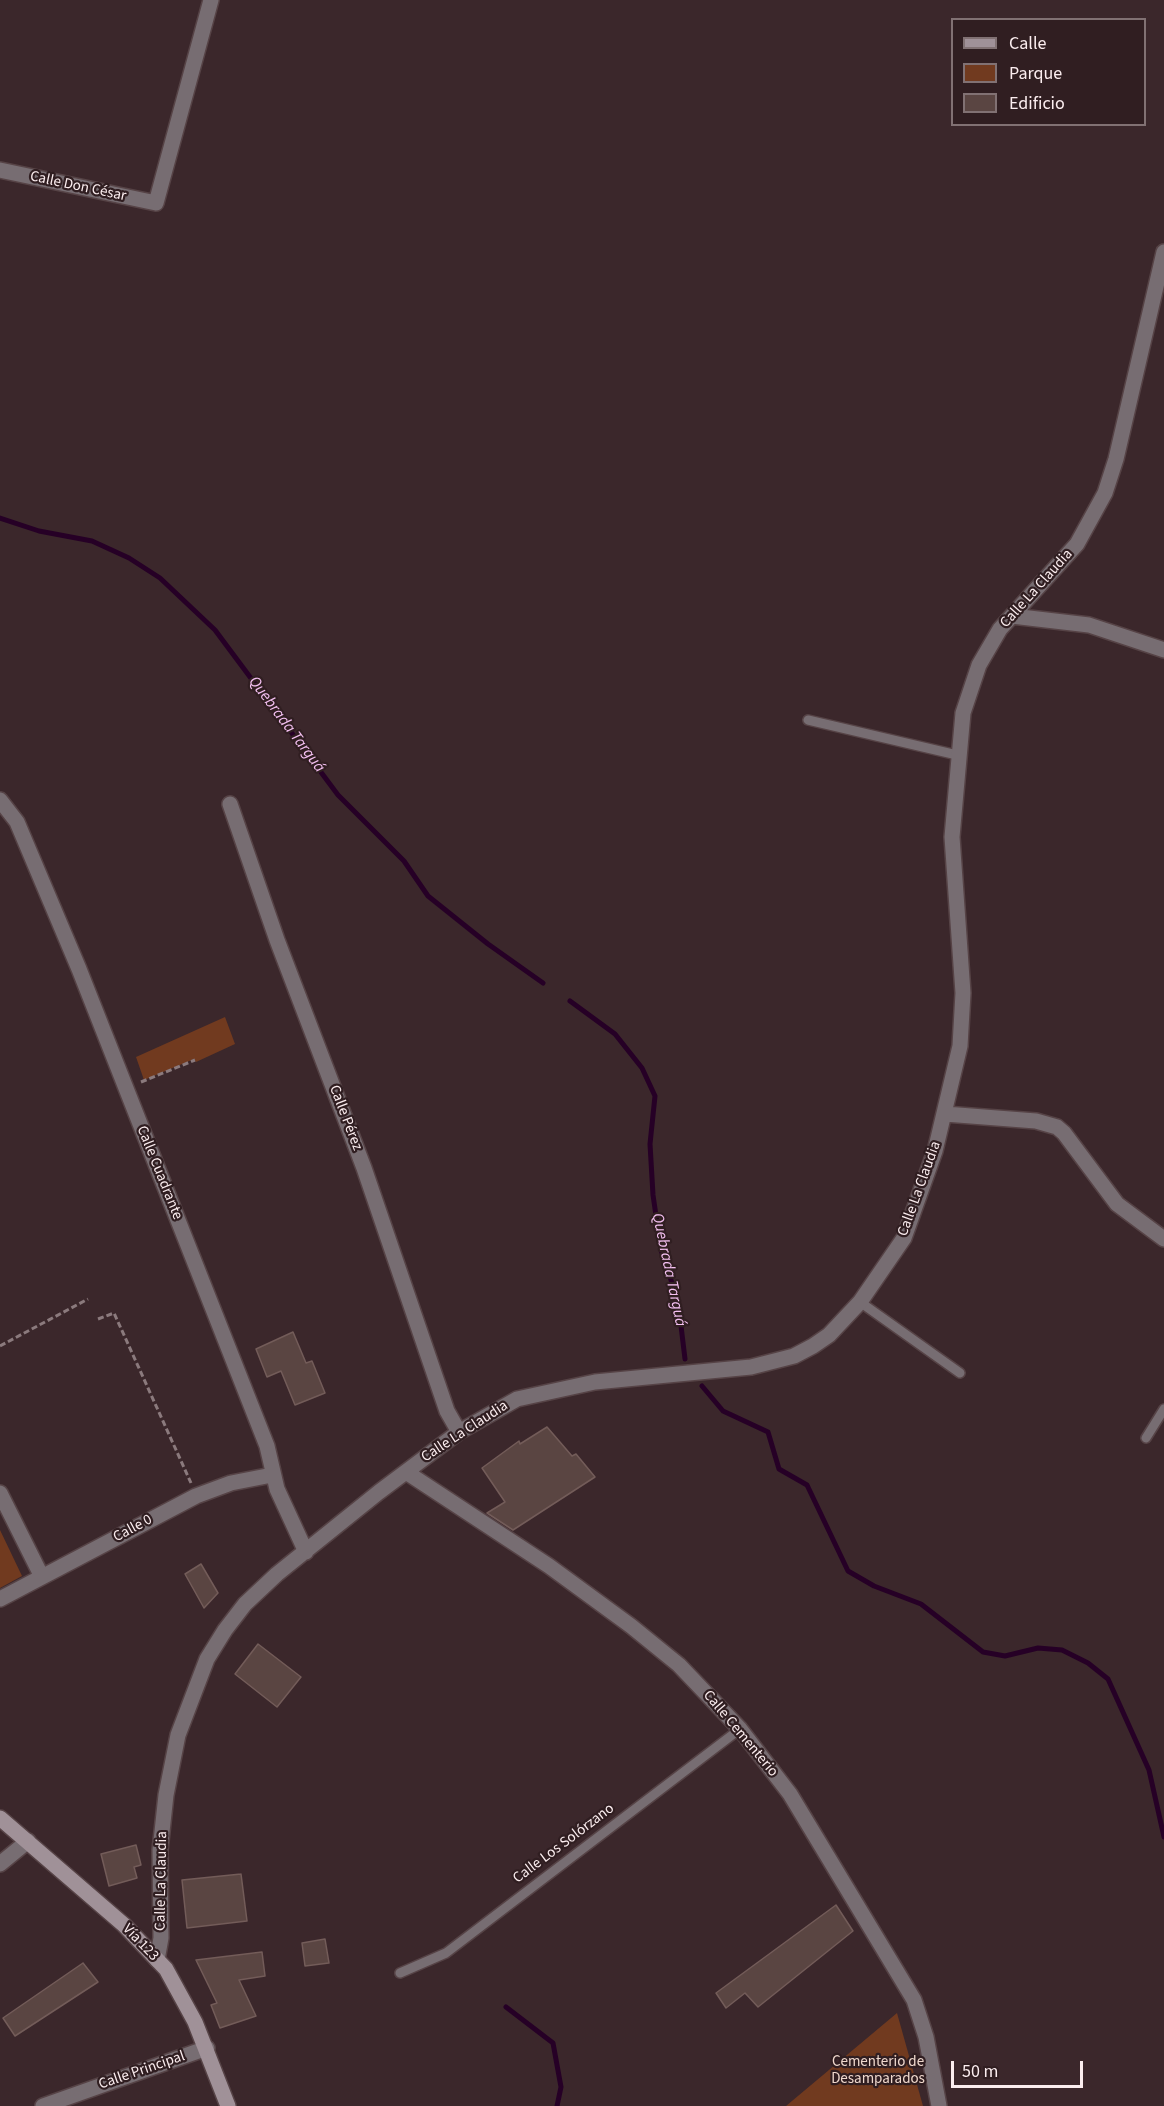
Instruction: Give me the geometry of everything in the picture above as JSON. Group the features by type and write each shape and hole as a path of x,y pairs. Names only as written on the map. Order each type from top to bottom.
{"main road":[{"name":"Vía 123","path":"0,1818 124,1925 158,1960 178,1988 207,2048 228,2106"}],"street":[{"name":"Calle Don César","path":"0,170 156,203 211,0"},
{"name":"Calle La Claudia","path":"158,1960 161,1938 159,1850 165,1795 178,1735 194,1689 225,1630 245,1604 277,1574 459,1432 517,1399 595,1382 751,1367 785,1359 829,1335 860,1302 904,1238 923,1190 945,1114 960,1046 962,1015 960,930 952,837 957,755 963,713 974,678 1000,629 1077,544 1105,493 1116,459 1164,252"},
{"path":"1012,616 1089,625 1164,650"},
{"name":"Calle Cuadrante","path":"0,800 17,822 79,969 267,1446 272,1475 306,1552"},
{"name":"Calle Pérez","path":"230,804 277,940 364,1168 447,1411 459,1432"},
{"path":"945,1114 1036,1121 1057,1127 1064,1133 1116,1204 1164,1239"},
{"name":"Calle Cementerio","path":"406,1472 549,1566 631,1626 679,1665 740,1729 790,1794 823,1845 876,1941 914,2000 926,2037 939,2106"},
{"name":"Calle 0","path":"0,1599 196,1496 231,1483 272,1475"},
{"path":"0,1493 42,1577"},
{"path":"0,1864 28,1841"},
{"name":"Calle Principal","path":"43,2106 207,2048"}],"lane":[{"path":"808,720 957,755"},
{"path":"860,1302 960,1373"},
{"path":"1146,1438 1164,1409"},
{"name":"Calle Los Solórzano","path":"400,1973 446,1953 740,1729"}],"path":[{"path":"141,1083 195,1060"},
{"path":"0,1346 88,1299"},
{"path":"98,1319 114,1313 196,1496"}],"green space":[{"path":"225,1017 235,1044 196,1062 194,1059 144,1080 136,1057"},
{"path":"0,1530 22,1576 0,1588"},
{"name":"Cementerio de Desamparados","path":"897,2013 923,2106 786,2106"}],"building":[{"path":"293,1332 306,1363 312,1361 325,1393 295,1405 281,1371 267,1377 256,1349"},
{"path":"547,1427 572,1456 576,1454 595,1477 513,1530 487,1513 505,1502 482,1468 519,1441 520,1444"},
{"path":"201,1564 218,1593 204,1608 185,1574"},
{"path":"258,1644 301,1677 277,1707 235,1674"},
{"path":"136,1845 141,1865 134,1867 137,1878 109,1886 101,1854"},
{"path":"241,1874 247,1921 187,1928 182,1880"},
{"path":"836,1905 853,1931 758,2007 745,1993 726,2008 716,1993"},
{"path":"325,1939 329,1963 305,1966 302,1943"},
{"path":"262,1952 265,1976 239,1980 256,2016 220,2028 211,2005 217,2003 196,1960"},
{"path":"83,1963 98,1982 15,2036 3,2018"}],"waterway":[{"name":"Quebrada Targuá","path":"0,518 39,531 92,541 129,558 160,578 215,630 338,795 404,861 428,896 488,944 543,983"},
{"name":"Quebrada Targuá","path":"570,1001 615,1034 642,1068 655,1096 650,1144 653,1195 661,1250 678,1301 685,1359"},
{"name":"Quebrada Targuá","path":"702,1386 723,1411 768,1432 779,1469 807,1485 848,1571 874,1586 921,1604 983,1652 1005,1656 1038,1648 1062,1650 1088,1663 1108,1679 1149,1770 1164,1837"},
{"path":"506,2007 553,2043 561,2087 557,2106"}]}
